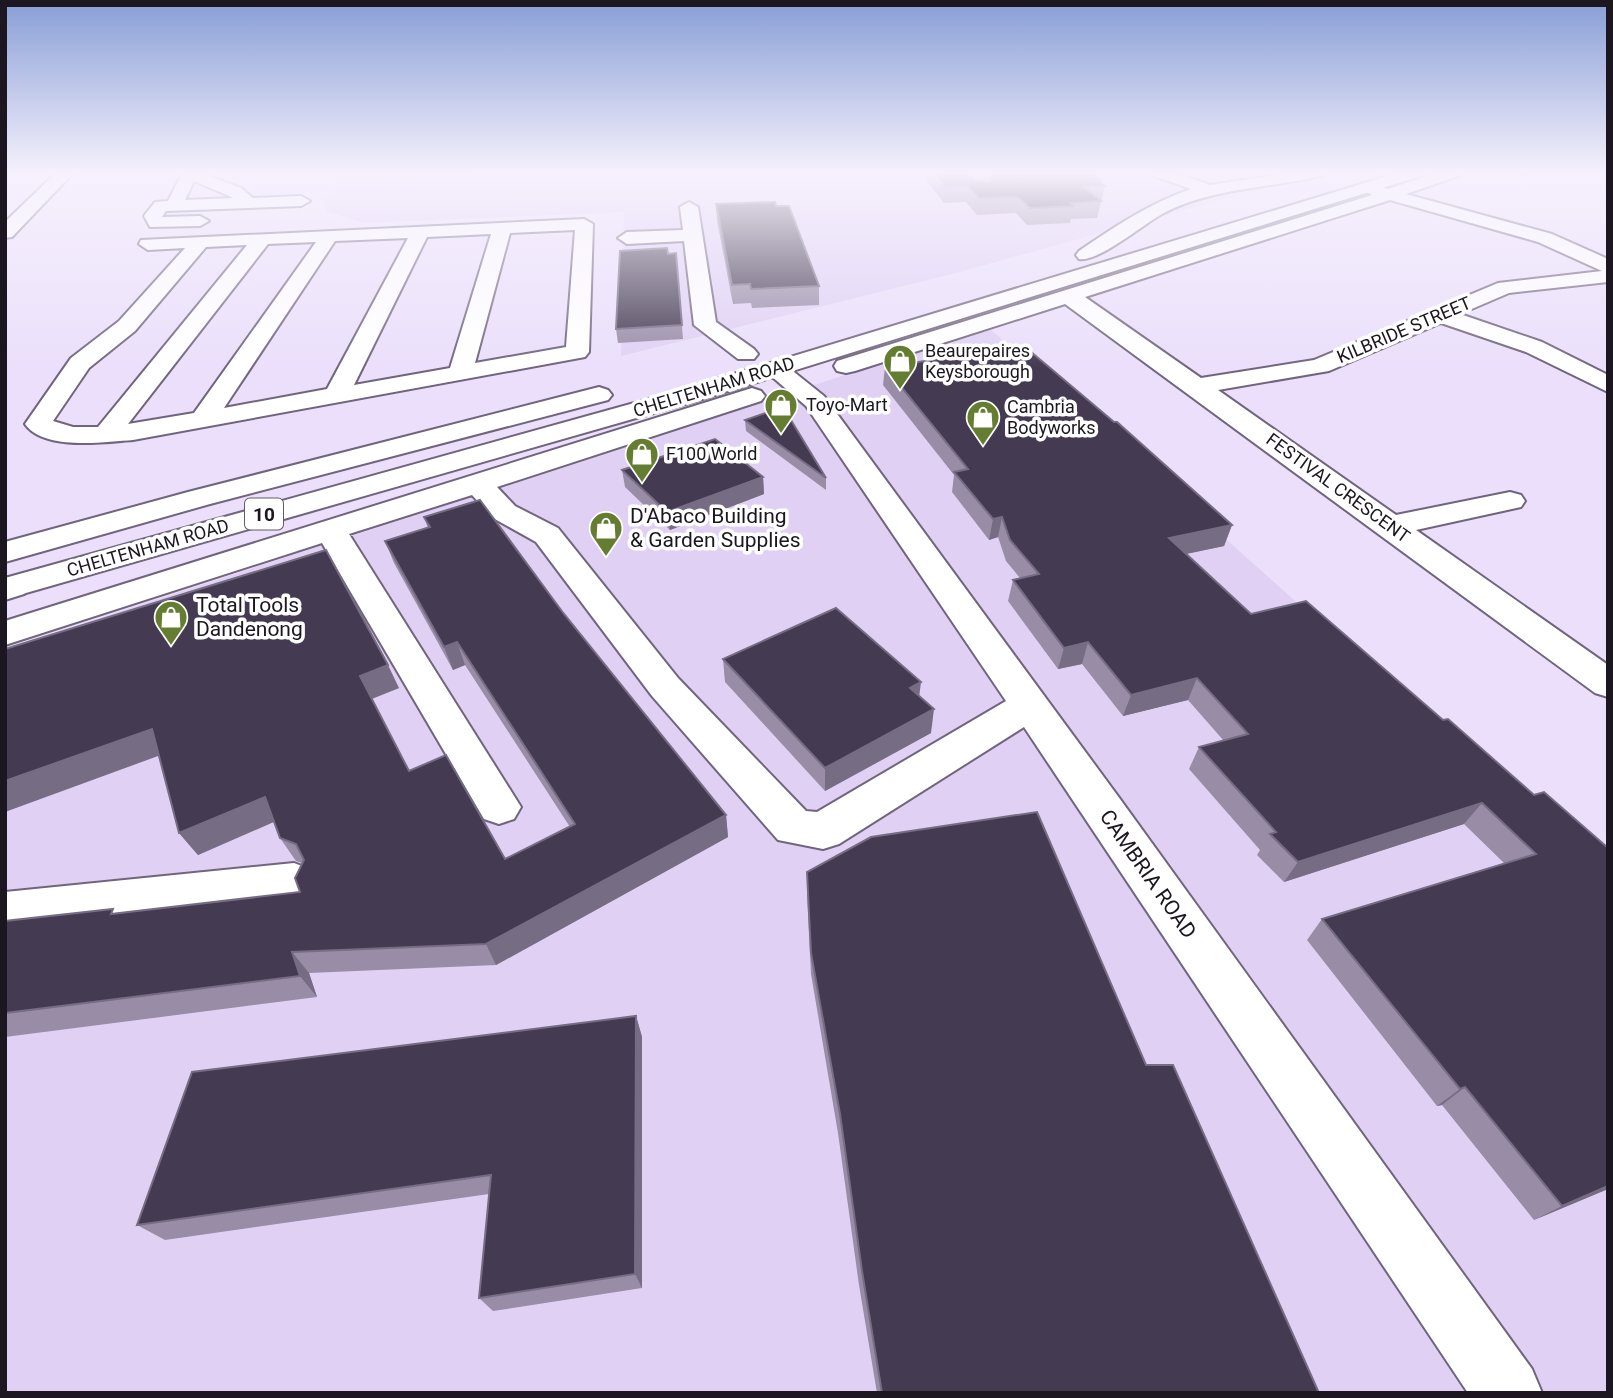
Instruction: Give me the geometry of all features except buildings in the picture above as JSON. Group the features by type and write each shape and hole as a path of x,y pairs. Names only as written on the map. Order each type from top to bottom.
{"main road":[{"path":"148,244 235,237"},
{"path":"106,434 269,237"},
{"path":"203,419 328,237"},
{"path":"336,396 418,237"},
{"path":"460,374 499,237"},
{"path":"201,241 127,326 80,363 38,424 54,433 83,436 133,432 577,352 583,237"},
{"name":"CAMBRIA ROAD","path":"693,237 705,325 758,368 816,401 1507,1393"},
{"path":"1086,255 1110,237"},
{"path":"903,309 1145,237"},
{"name":"CHELTENHAM ROAD","path":"5,552 199,498 684,380 758,368 887,335 1214,237"},
{"name":"CHELTENHAM ROAD","path":"846,366 1066,296 1236,237"},
{"path":"1542,237 1608,266"},
{"name":"KILBRIDE STREET","path":"1199,386 1320,366 1505,288 1608,276"},
{"name":"FESTIVAL CRESCENT","path":"1066,296 1086,306 1199,386 1608,684"},
{"path":"1440,315 1534,347 1608,385"},
{"path":"887,335 928,340"},
{"name":"CHELTENHAM ROAD","path":"5,633 672,422 758,368"},
{"path":"672,422 684,380"},
{"name":"CHELTENHAM ROAD","path":"8,589 684,380"},
{"path":"479,485 503,512 547,535 665,687 794,827 823,831 1029,705"},
{"path":"1389,526 1510,501"},
{"path":"331,531 499,807"},
{"path":"5,913 294,883"}],"shaded area":[{"path":"623,237 1085,237 948,275 621,356"},
{"path":"989,328 1608,880 1608,1393 5,1393 5,649"}],"place":[{"name":"Beaurepaires Keysborough","path":"900,391"},
{"name":"Toyo-Mart","path":"781,435"},
{"name":"Cambria Bodyworks","path":"983,447"},
{"name":"F100 World","path":"642,484"},
{"name":"D'Abaco Building & Garden Supplies","path":"606,558"},
{"name":"Total Tools Dandenong","path":"171,647"}]}
